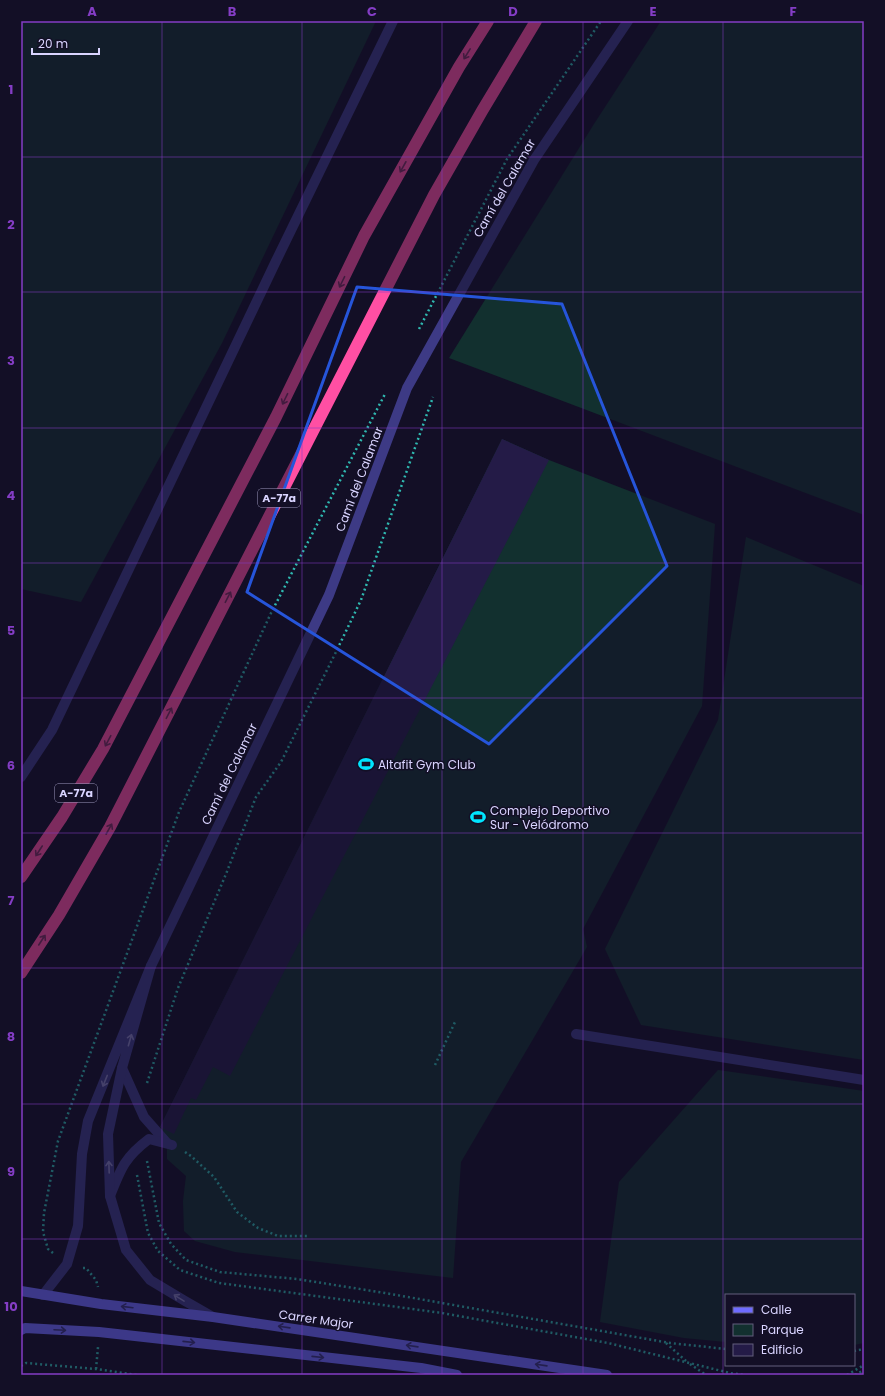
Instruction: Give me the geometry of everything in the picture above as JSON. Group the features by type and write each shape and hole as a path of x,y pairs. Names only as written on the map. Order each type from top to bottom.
{"highway":[{"name":"A-77a","path":"21,878 62,817 103,749 276,417 364,236 459,67 488,21"},
{"name":"A-77a","path":"21,973 59,915 110,827 434,195 536,21"}],"main road":[{"name":"Carrer Major","path":"21,1291 101,1304 214,1317 607,1375"},
{"path":"21,1330 25,1328 99,1332 421,1368 457,1375"}],"street":[{"path":"21,777 52,730 276,260 393,21"},
{"name":"Camí del Calamar","path":"151,966 329,596 407,388 534,160 628,21"},
{"path":"151,966 122,1068 108,1134 110,1196 126,1250 150,1280 185,1302 214,1317"},
{"path":"43,1295 67,1264 78,1226 82,1154 88,1121 151,966"},
{"path":"576,1034 864,1080"},
{"path":"122,1068 144,1117 169,1144"},
{"path":"110,1196 122,1166 135,1150 149,1139 169,1144"}],"path":[{"path":"147,1086 178,988 226,874 256,797 281,762 361,600 433,397"},
{"path":"436,1065 455,1022"},
{"path":"149,1139 147,1160 159,1223 171,1244 186,1260 220,1272 297,1279 666,1343 725,1349"},
{"path":"169,1144 191,1156 214,1177 237,1212 258,1228 278,1236 307,1236"},
{"path":"135,1150 136,1170 148,1233 158,1251 180,1270 219,1283 442,1313 608,1343 730,1373 744,1375"},
{"path":"666,1343 686,1362 706,1375"},
{"path":"21,1366 26,1363 96,1369 137,1375"},
{"path":"847,1375 864,1365"},
{"path":"855,1375 864,1370"}],"highlighted area":[{"path":"357,287 562,304 667,566 489,744 247,592"}],"green space":[{"path":"21,21 376,21 222,343 81,602 21,589"},
{"path":"661,21 864,21 864,515 449,358 594,124"},
{"name":"Complejo Deportivo Sur - Velódromo","path":"502,439 549,460 715,524 702,706 583,929 587,947 461,1162 453,1278 235,1252 195,1241 184,1231 183,1201 186,1176 167,1159 167,1143 160,1127"},
{"path":"746,537 864,586 864,1060 641,1025 605,949 718,720"},
{"path":"718,1070 864,1091 864,1343 855,1345 855,1294 725,1294 725,1342 684,1338 600,1322 619,1182"}],"building":[{"name":"Altafit Gym Club","path":"502,439 549,460 230,1076 213,1067 196,1100 191,1098 174,1134 160,1127"}],"place":[{"name":"Altafit Gym Club","path":"366,764"},
{"name":"Complejo Deportivo Sur - Velódromo","path":"478,817"}]}
